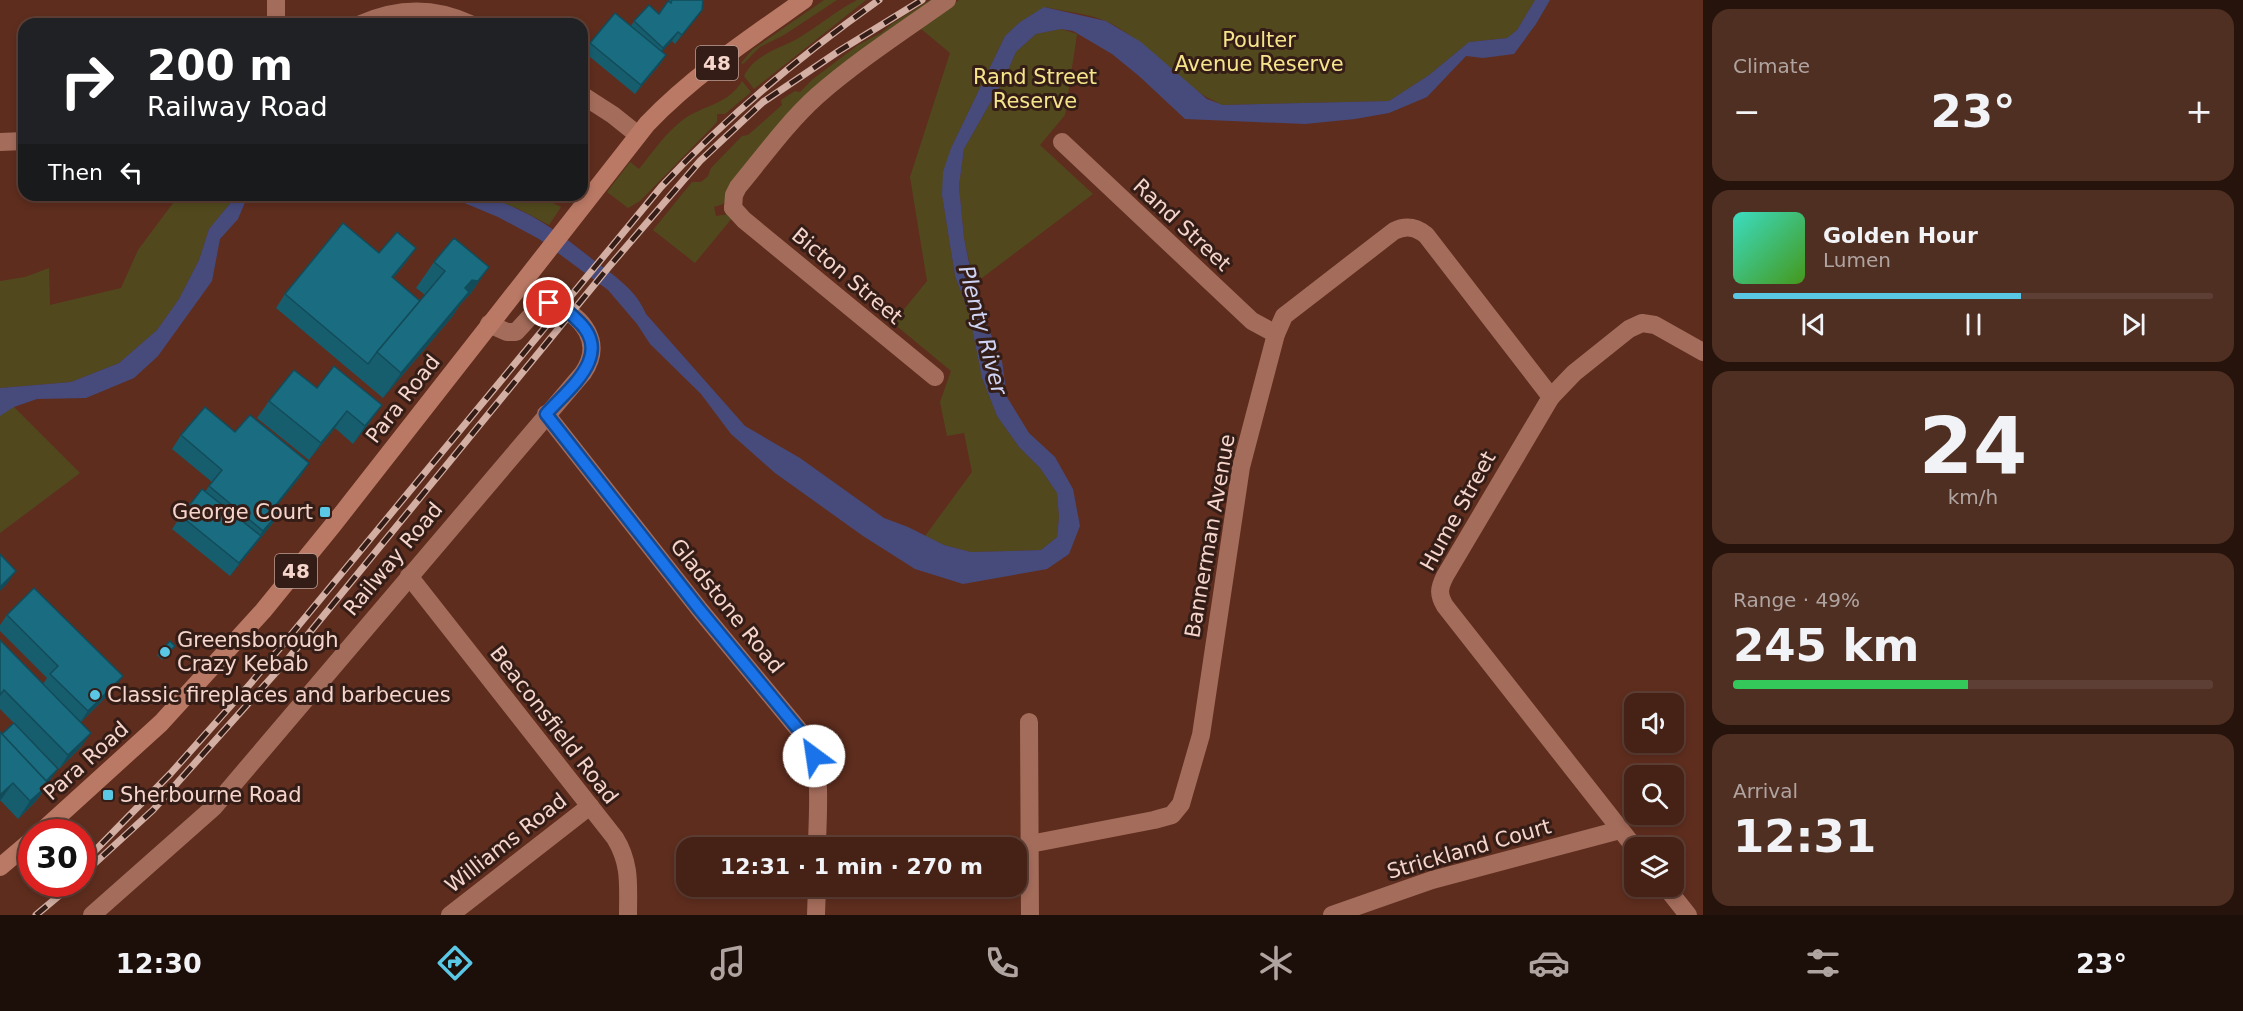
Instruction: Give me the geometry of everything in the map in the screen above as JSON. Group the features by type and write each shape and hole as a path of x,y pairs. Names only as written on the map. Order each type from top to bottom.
{"main road":[{"name":"Para Road","path":"588,198 638,135 681,91 804,0"},
{"name":"Para Road","path":"55,819 161,723 248,628 333,525 585,201"},
{"path":"0,867 18,852"}],"street":[{"path":"276,0 276,18"},
{"name":"Bicton Street","path":"935,377 744,220 725,209 738,187 815,98 947,0"},
{"path":"377,18 403,12 432,11 456,18"},
{"path":"588,99 638,135"},
{"path":"0,142 18,141"},
{"name":"Rand Street","path":"1062,142 1252,321 1276,334"},
{"name":"Bannerman Avenue","path":"1030,844 1154,820 1172,815 1181,804 1201,735 1241,467 1276,334 1284,316 1395,231 1410,227 1426,235 1551,397"},
{"name":"Railway Road","path":"92,915 214,807 587,368 592,354 591,336 577,320 553,303 538,308 516,332 507,332 489,324"},
{"name":"Hume Street","path":"1626,837 1445,606 1439,593 1444,576 1551,397 1574,373 1629,329 1642,323 1655,325 1703,352"},
{"name":"Gladstone Road","path":"546,414 700,610 808,741 816,767 817,837"},
{"name":"Beaconsfield Road","path":"409,576 615,838 626,858 628,915"},
{"path":"1028,722 1030,915"},
{"name":"Williams Road","path":"450,915 590,806"},
{"name":"Strickland Court","path":"1332,915 1432,880 1620,830"},
{"path":"816,915 817,897"},
{"path":"1674,897 1688,915"}],"green space":[{"path":"824,0 837,0 784,35 760,47 743,64 741,63 752,50"},
{"path":"857,0 866,0 754,89 744,76 754,62 767,53 797,39"},
{"path":"930,0 935,0 857,57 723,204 714,207 716,216 729,214 733,217 695,263 653,230 692,182 701,182 708,176 711,168 742,136 748,135 782,105 781,100 795,91 800,92 813,79 858,45 881,33"},
{"name":"Poulter Avenue Reserve","path":"959,0 1535,0 1517,30 1507,38 1469,42 1429,75 1389,101 1223,105 1193,88 1138,41 1108,22 1045,7 1020,22 1005,36 951,148 942,195 955,276 969,313 982,378 997,416 1019,447 1040,468 1057,493 1059,517 1057,537 1041,550 971,552 944,545 925,536 972,472 964,433 947,436 940,402 951,371 893,323 927,281 910,177 950,53 920,28"},
{"name":"Rand Street Reserve","path":"1061,29 1077,34 1065,115 1040,145 1093,194 974,284 964,238 959,186 964,149 1005,77 1016,52 1036,34"},
{"path":"742,81 751,92 725,114 717,114 717,122 640,201 628,208 607,192 630,162 639,169 677,124 730,95"},
{"path":"175,201 232,201 209,229 199,260 179,299 157,330 119,363 71,382 0,388 0,281 25,277 49,268 50,305 121,288 138,250"},
{"path":"496,201 549,201 561,207 549,225 519,209"},
{"path":"0,393 80,473 0,533"}],"water":[{"name":"Plenty River","path":"1535,0 1550,0 1514,54 1483,58 1466,56 1427,97 1389,113 1305,124 1185,119 1112,54 1073,31 1061,29 1036,34 1016,52 1005,77 964,149 959,186 964,238 973,282 985,320 1002,361 1007,397 1029,433 1055,457 1073,489 1080,526 1069,554 1047,569 963,584 915,569 863,536 775,473 731,434 701,394 650,344 637,324 608,290 539,239 498,217 456,201 499,201 556,231 631,291 646,314 745,426 800,458 884,518 944,545 971,552 1041,550 1057,537 1059,517 1057,493 1040,468 1019,447 997,416 982,378 969,313 955,276 942,195 943,172 951,148 1005,36 1020,22 1044,7 1106,21 1141,42 1207,99 1223,105 1389,101 1429,75 1469,42 1507,38 1517,30"},
{"path":"232,201 246,201 238,219 220,239 212,281 158,356 134,378 86,398 37,399 14,407 0,416 0,388 71,382 119,363 157,330 179,299 199,260 209,229"}],"building":[{"path":"672,0 703,0 702,10 682,35 678,32 663,48 634,21 649,5 659,14 668,1 671,3"},
{"path":"615,13 666,55 641,85 590,43"},
{"path":"343,223 379,253 397,232 416,248 392,277 420,301 368,364 285,294"},
{"path":"454,238 489,267 478,281 472,280 465,288 469,292 401,373 377,352 445,271 434,262"},
{"path":"334,366 382,405 365,426 347,411 321,443 269,401 294,370 317,388"},
{"path":"205,407 235,432 250,415 309,463 275,506 281,510 263,531 209,486 222,470 181,435"},
{"path":"202,489 261,536 239,563 181,516"},
{"path":"0,554 16,571 0,587"},
{"path":"34,588 123,676 88,711 50,674 58,666 7,615"},
{"path":"0,640 91,733 68,755 4,690 0,695"},
{"path":"170,641 175,646 166,655 161,650"},
{"path":"14,723 58,769 46,781 2,734"},
{"path":"0,732 49,784 30,801 13,783 0,795"}],"railway":[{"path":"96,850 171,773 251,683 661,187 738,111 821,43 879,0"},
{"path":"96,862 153,810 288,659 608,268 700,161 763,102 839,51 922,0"},
{"path":"36,915 57,897"}],"place":[{"name":"George Court","path":"325,512"},
{"name":"Greensborough Crazy Kebab","path":"165,652"},
{"name":"Classic fireplaces and barbecues","path":"95,695"},
{"name":"Sherbourne Road","path":"108,795"}],"route":[{"path":"549,303 565,309 582,324 591,336 593,347 587,368 546,414 700,610 808,741 814,756"}]}
